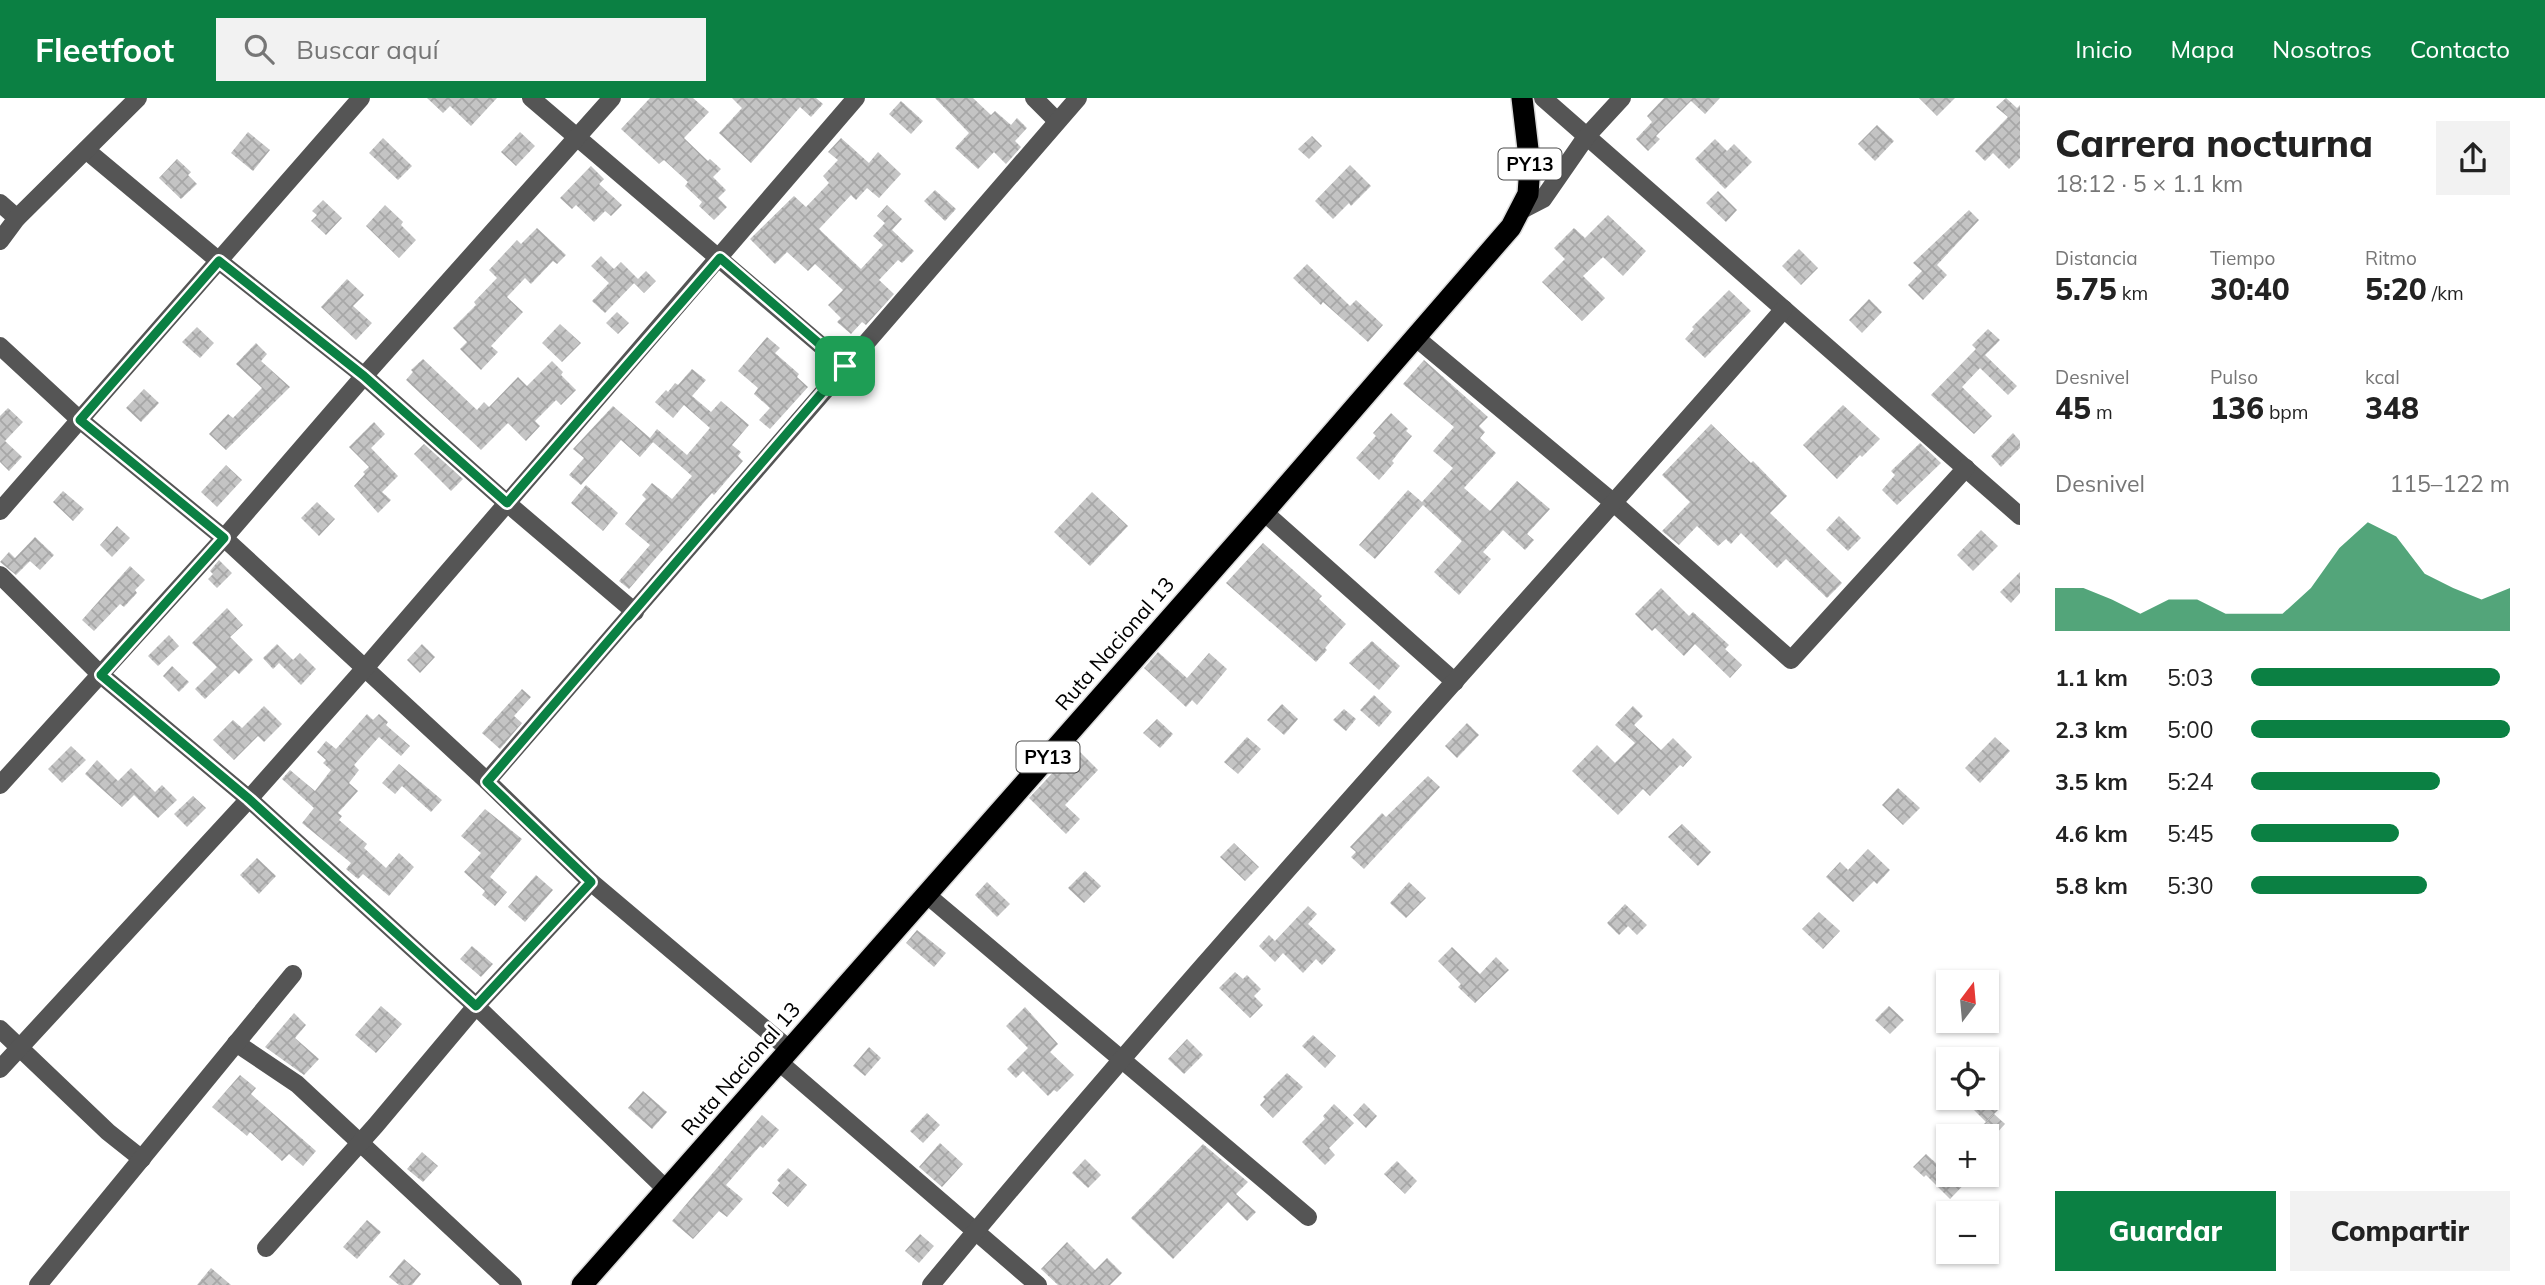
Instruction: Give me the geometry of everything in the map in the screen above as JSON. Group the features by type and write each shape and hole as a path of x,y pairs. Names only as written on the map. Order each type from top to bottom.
{"highway":[{"name":"Ruta Nacional 13","path":"582,1285 1264,512 1510,227 1528,194 1531,166 1522,98"}],"street":[{"path":"0,241 17,218 138,98"},
{"path":"0,511 361,98"},
{"path":"531,98 845,366"},
{"path":"0,785 224,538 364,376 612,98"},
{"path":"0,1069 249,799 365,668 856,98"},
{"path":"1034,98 1057,121"},
{"path":"487,782 1078,98"},
{"path":"1543,98 2020,516"},
{"path":"1518,212 1543,198 1586,137 1622,98"},
{"path":"86,150 219,261 364,376 635,612"},
{"path":"0,203 17,218"},
{"path":"931,1285 1121,1058 1615,504 1784,309"},
{"path":"1415,337 1615,504 1791,660 1966,468"},
{"path":"0,346 80,420 224,538 591,882 975,1232 1038,1285"},
{"path":"1264,512 1455,682"},
{"path":"0,575 101,675 249,799 476,1006 667,1190"},
{"path":"266,1248 360,1143 476,1006 591,882"},
{"path":"927,895 1308,1217"},
{"path":"38,1285 293,974"},
{"path":"0,1029 108,1132 142,1158"},
{"path":"236,1044 297,1084 513,1285"}],"building":[{"path":"427,98 497,98 471,126 450,106 443,113"},
{"path":"650,98 693,98 709,112 684,138 708,161 710,159 721,169 713,177 726,190 718,198 727,207 714,220 699,206 702,202 685,186 688,182 664,160 659,164 621,129"},
{"path":"732,98 816,98 823,104 811,117 800,107 751,163 719,133 742,108"},
{"path":"935,98 973,98 991,115 995,111 1011,125 1017,118 1027,128 1015,141 1021,147 1006,164 994,152 978,169 955,148 969,133"},
{"path":"1664,98 1720,98 1705,114 1691,101 1656,136 1660,139 1648,151 1636,139 1652,122 1647,116"},
{"path":"1919,98 1955,98 1937,116"},
{"path":"2006,98 2017,108 2020,105 2020,158 2009,169 1993,153 1985,161 1975,151 2008,117 1996,107"},
{"path":"901,101 923,121 911,134 889,114"},
{"path":"1877,125 1894,141 1875,161 1858,144"},
{"path":"248,132 270,150 253,171 231,153"},
{"path":"520,132 535,146 516,166 501,152"},
{"path":"1312,136 1322,146 1309,159 1298,149"},
{"path":"383,138 412,166 398,180 369,153"},
{"path":"841,138 869,163 878,152 901,174 879,198 867,188 856,200 851,195 819,229 861,269 883,245 873,236 885,223 877,216 887,205 902,219 892,230 914,251 902,263 898,260 879,280 894,294 866,325 862,322 851,334 837,322 841,318 828,305 843,290 815,264 808,271 787,252 775,264 750,239 794,196 806,207 829,183 823,176 838,160 828,152"},
{"path":"1715,139 1727,151 1734,144 1752,162 1725,189 1695,159"},
{"path":"177,159 191,172 188,175 197,184 181,199 159,178"},
{"path":"1350,165 1371,186 1333,219 1315,201"},
{"path":"591,166 604,179 599,184 622,205 611,216 605,211 594,222 576,205 572,209 560,198"},
{"path":"935,190 956,209 945,221 924,201"},
{"path":"1718,191 1737,210 1726,222 1706,203"},
{"path":"323,200 342,218 326,235 311,221 317,215 312,211"},
{"path":"385,205 403,222 401,225 416,240 399,258 366,226"},
{"path":"1969,210 1979,220 1937,265 1947,275 1923,300 1908,285 1922,271 1913,263"},
{"path":"1608,215 1646,251 1623,276 1603,257 1583,276 1605,298 1582,321 1542,282 1565,259 1554,248 1574,228 1585,238"},
{"path":"537,228 566,255 557,264 553,261 531,284 525,278 507,297 523,312 491,346 498,352 481,370 460,349 467,342 453,328 497,278 489,270 517,240 521,244"},
{"path":"1799,249 1818,268 1801,285 1782,266"},
{"path":"601,256 614,269 621,262 638,279 646,271 656,281 644,293 634,283 605,313 592,301 609,283 591,266"},
{"path":"1307,264 1350,306 1356,300 1383,325 1368,342 1323,302 1321,305 1293,278"},
{"path":"347,279 364,295 353,306 372,323 356,340 321,307"},
{"path":"1729,290 1751,311 1705,358 1685,339 1694,329 1692,327"},
{"path":"1869,299 1882,312 1862,333 1849,320"},
{"path":"617,312 629,323 618,334 606,323"},
{"path":"560,324 581,343 562,362 542,343"},
{"path":"197,327 214,343 200,358 182,342"},
{"path":"1988,329 2000,340 1985,355 2017,386 2008,395 1980,368 1962,387 1992,416 1974,434 1931,395 1976,349 1972,345"},
{"path":"767,337 780,348 775,353 799,374 797,377 808,387 770,429 759,420 770,408 754,394 758,388 738,371"},
{"path":"256,343 267,354 261,361 290,387 226,450 209,434 228,414 233,418 262,388 236,364"},
{"path":"423,359 477,410 484,402 489,407 518,377 527,386 552,361 576,390 561,405 556,400 535,421 540,426 526,441 508,423 481,450 406,380 413,372 411,370"},
{"path":"1424,360 1488,417 1479,426 1485,432 1480,438 1496,453 1464,488 1490,511 1517,481 1550,509 1527,534 1534,540 1525,550 1503,530 1483,552 1491,559 1459,595 1434,572 1462,541 1423,505 1375,559 1359,545 1408,490 1422,502 1453,468 1433,451 1454,427 1403,384"},
{"path":"692,369 706,380 692,396 711,412 721,401 749,425 732,445 741,452 738,456 743,461 629,589 619,581 650,545 625,524 646,499 642,495 652,483 672,499 692,476 653,442 640,457 621,440 581,485 569,475 584,458 573,449 613,406 650,438 657,429 687,455 710,428 684,405 673,418 655,402 675,383 678,385"},
{"path":"144,389 159,403 141,422 126,408"},
{"path":"1843,405 1880,439 1837,479 1803,445"},
{"path":"8,408 23,422 5,441 22,457 9,471 0,462 0,416"},
{"path":"1391,413 1412,436 1379,480 1356,458 1376,436 1373,433"},
{"path":"374,422 385,434 371,448 398,476 382,492 391,500 378,513 354,486 369,467 349,447"},
{"path":"1711,424 1787,496 1770,513 1842,583 1827,598 1786,559 1777,568 1741,533 1731,544 1726,539 1718,546 1697,526 1679,545 1662,531 1690,502 1662,475"},
{"path":"2013,433 2020,441 2020,448 2001,467 1991,456"},
{"path":"1920,443 1941,463 1897,505 1882,490 1895,475 1891,471"},
{"path":"424,444 463,479 451,491 414,454"},
{"path":"226,465 242,480 217,507 201,492"},
{"path":"586,485 618,513 603,531 571,503"},
{"path":"63,491 84,509 73,521 53,502"},
{"path":"1092,492 1128,526 1090,566 1054,532"},
{"path":"317,502 335,519 319,536 301,518"},
{"path":"1839,516 1861,538 1848,551 1826,530"},
{"path":"117,526 130,538 112,557 100,545"},
{"path":"1981,530 1998,546 1973,571 1957,555"},
{"path":"35,537 54,555 40,570 30,561 16,575 0,562 9,552 15,558"},
{"path":"1263,543 1322,596 1319,599 1346,624 1316,662 1226,583"},
{"path":"219,560 232,573 217,588 208,579 213,574 210,571"},
{"path":"130,566 145,580 124,607 120,604 94,631 82,620"},
{"path":"2020,572 2020,593 2011,603 2000,592"},
{"path":"1661,588 1689,616 1693,612 1729,645 1725,649 1742,665 1730,678 1695,644 1684,656 1655,628 1652,631 1635,614"},
{"path":"227,608 243,625 230,637 253,660 239,674 235,670 205,699 195,689 217,667 192,643"},
{"path":"169,635 179,646 158,666 148,656"},
{"path":"1372,641 1400,666 1379,690 1349,663"},
{"path":"277,644 293,660 300,653 316,669 301,685 279,663 273,669 263,658"},
{"path":"422,644 435,657 420,673 407,660"},
{"path":"1158,652 1187,678 1209,653 1227,669 1197,705 1192,700 1186,707 1144,668"},
{"path":"172,666 189,682 179,692 163,676"},
{"path":"522,689 531,697 514,716 522,723 500,749 482,733"},
{"path":"1374,695 1392,712 1379,727 1360,710"},
{"path":"1282,704 1298,719 1284,735 1267,720"},
{"path":"264,706 282,724 264,742 258,736 234,760 213,740 233,720 242,728"},
{"path":"1633,706 1643,716 1634,725 1661,750 1673,738 1692,757 1683,767 1680,765 1650,796 1643,789 1618,815 1572,771 1597,745 1615,763 1635,743 1615,725"},
{"path":"1344,709 1356,719 1346,731 1333,720"},
{"path":"367,714 373,720 379,714 388,722 386,725 410,746 401,756 379,737 354,765 359,770 349,783 358,791 338,813 342,816 339,820 367,844 364,848 386,868 399,853 414,867 389,896 363,874 358,879 346,869 351,863 302,823 314,808 282,779 290,770 315,791 331,770 323,763 326,760 317,752 326,741 336,749"},
{"path":"1157,719 1173,734 1160,748 1143,733"},
{"path":"1467,723 1479,735 1457,758 1445,746"},
{"path":"1247,737 1261,749 1238,774 1224,762"},
{"path":"1995,737 2010,751 1980,783 1965,768"},
{"path":"71,746 86,760 62,783 48,769"},
{"path":"1076,748 1098,770 1065,805 1080,819 1066,834 1029,798"},
{"path":"97,760 118,781 131,768 155,792 162,785 177,800 158,818 134,795 122,807 85,774"},
{"path":"399,764 442,800 431,812 402,786 395,794 382,783"},
{"path":"1428,776 1440,787 1364,869 1351,857 1356,852 1350,847 1382,813 1386,817"},
{"path":"1898,788 1920,808 1903,825 1882,805"},
{"path":"193,796 206,808 187,827 174,814"},
{"path":"485,809 522,839 490,877 507,892 495,906 482,895 485,891 464,872 481,853 461,836"},
{"path":"1682,824 1711,852 1698,866 1668,837"},
{"path":"1234,843 1259,867 1245,881 1220,857"},
{"path":"1868,849 1890,870 1877,884 1874,881 1853,902 1826,877 1840,862 1848,870"},
{"path":"257,858 276,876 259,894 240,875"},
{"path":"1085,871 1101,886 1084,903 1068,888"},
{"path":"536,875 553,890 525,922 508,907"},
{"path":"987,882 1010,904 997,917 975,895"},
{"path":"1409,882 1426,898 1406,918 1390,903"},
{"path":"1625,904 1647,925 1637,935 1628,926 1619,935 1607,923"},
{"path":"1308,906 1317,914 1308,924 1336,950 1322,965 1316,959 1303,973 1283,953 1275,962 1259,946 1269,935 1275,941"},
{"path":"1819,912 1840,931 1823,949 1802,929"},
{"path":"917,930 946,953 934,967 906,943"},
{"path":"472,946 493,964 481,977 460,959"},
{"path":"1452,947 1480,974 1496,957 1509,970 1475,1003 1458,987 1461,984 1438,961"},
{"path":"1235,972 1243,979 1247,975 1261,989 1254,996 1263,1005 1250,1018 1219,988"},
{"path":"381,1006 402,1024 376,1053 355,1035"},
{"path":"1889,1006 1904,1020 1890,1034 1875,1020"},
{"path":"1025,1007 1058,1044 1050,1052 1074,1075 1057,1092 1054,1090 1048,1096 1023,1071 1016,1078 1007,1069 1028,1048 1006,1026"},
{"path":"294,1013 306,1025 295,1038 319,1059 304,1075 265,1047"},
{"path":"1313,1035 1336,1056 1325,1068 1302,1046"},
{"path":"1187,1039 1203,1055 1184,1074 1168,1059"},
{"path":"869,1047 881,1058 865,1076 853,1066"},
{"path":"1287,1073 1303,1087 1273,1118 1260,1105 1265,1099 1263,1097"},
{"path":"240,1075 256,1088 251,1094 316,1151 303,1166 289,1154 282,1161 250,1132 247,1136 212,1107"},
{"path":"643,1091 667,1112 652,1129 628,1108"},
{"path":"1364,1103 1377,1116 1366,1128 1353,1115"},
{"path":"1334,1104 1354,1123 1329,1148 1335,1155 1325,1165 1302,1142 1325,1119 1323,1116"},
{"path":"1974,1110 1998,1110 1986,1122"},
{"path":"927,1113 940,1125 923,1143 910,1131"},
{"path":"1994,1114 2005,1124 1999,1131 1999,1124 1984,1124"},
{"path":"762,1115 779,1130 763,1148 760,1146 726,1185 743,1199 727,1217 719,1211 693,1239 672,1221"},
{"path":"940,1143 963,1164 942,1187 919,1167"},
{"path":"1203,1144 1248,1182 1236,1194 1256,1212 1247,1221 1228,1202 1173,1259 1131,1218"},
{"path":"422,1152 438,1166 423,1182 407,1169"},
{"path":"1926,1154 1936,1163 1936,1185 1926,1175 1924,1177 1913,1167"},
{"path":"1085,1159 1101,1175 1088,1188 1072,1173"},
{"path":"1397,1161 1417,1181 1405,1194 1384,1174"},
{"path":"788,1168 807,1185 788,1207 772,1193 780,1183 777,1180"},
{"path":"1938,1187 1962,1187 1950,1199"},
{"path":"367,1220 381,1232 357,1259 343,1247"},
{"path":"920,1234 934,1246 919,1263 905,1251"},
{"path":"1067,1242 1095,1270 1107,1258 1122,1273 1110,1285 1058,1285 1041,1269"},
{"path":"404,1259 421,1274 412,1285 399,1285 389,1277"},
{"path":"211,1268 231,1285 197,1285"}],"route":[{"path":"720,258 845,366 487,782 591,882 476,1006 249,799 101,675 224,538 80,420 219,261 364,376 507,503 720,258"}]}
